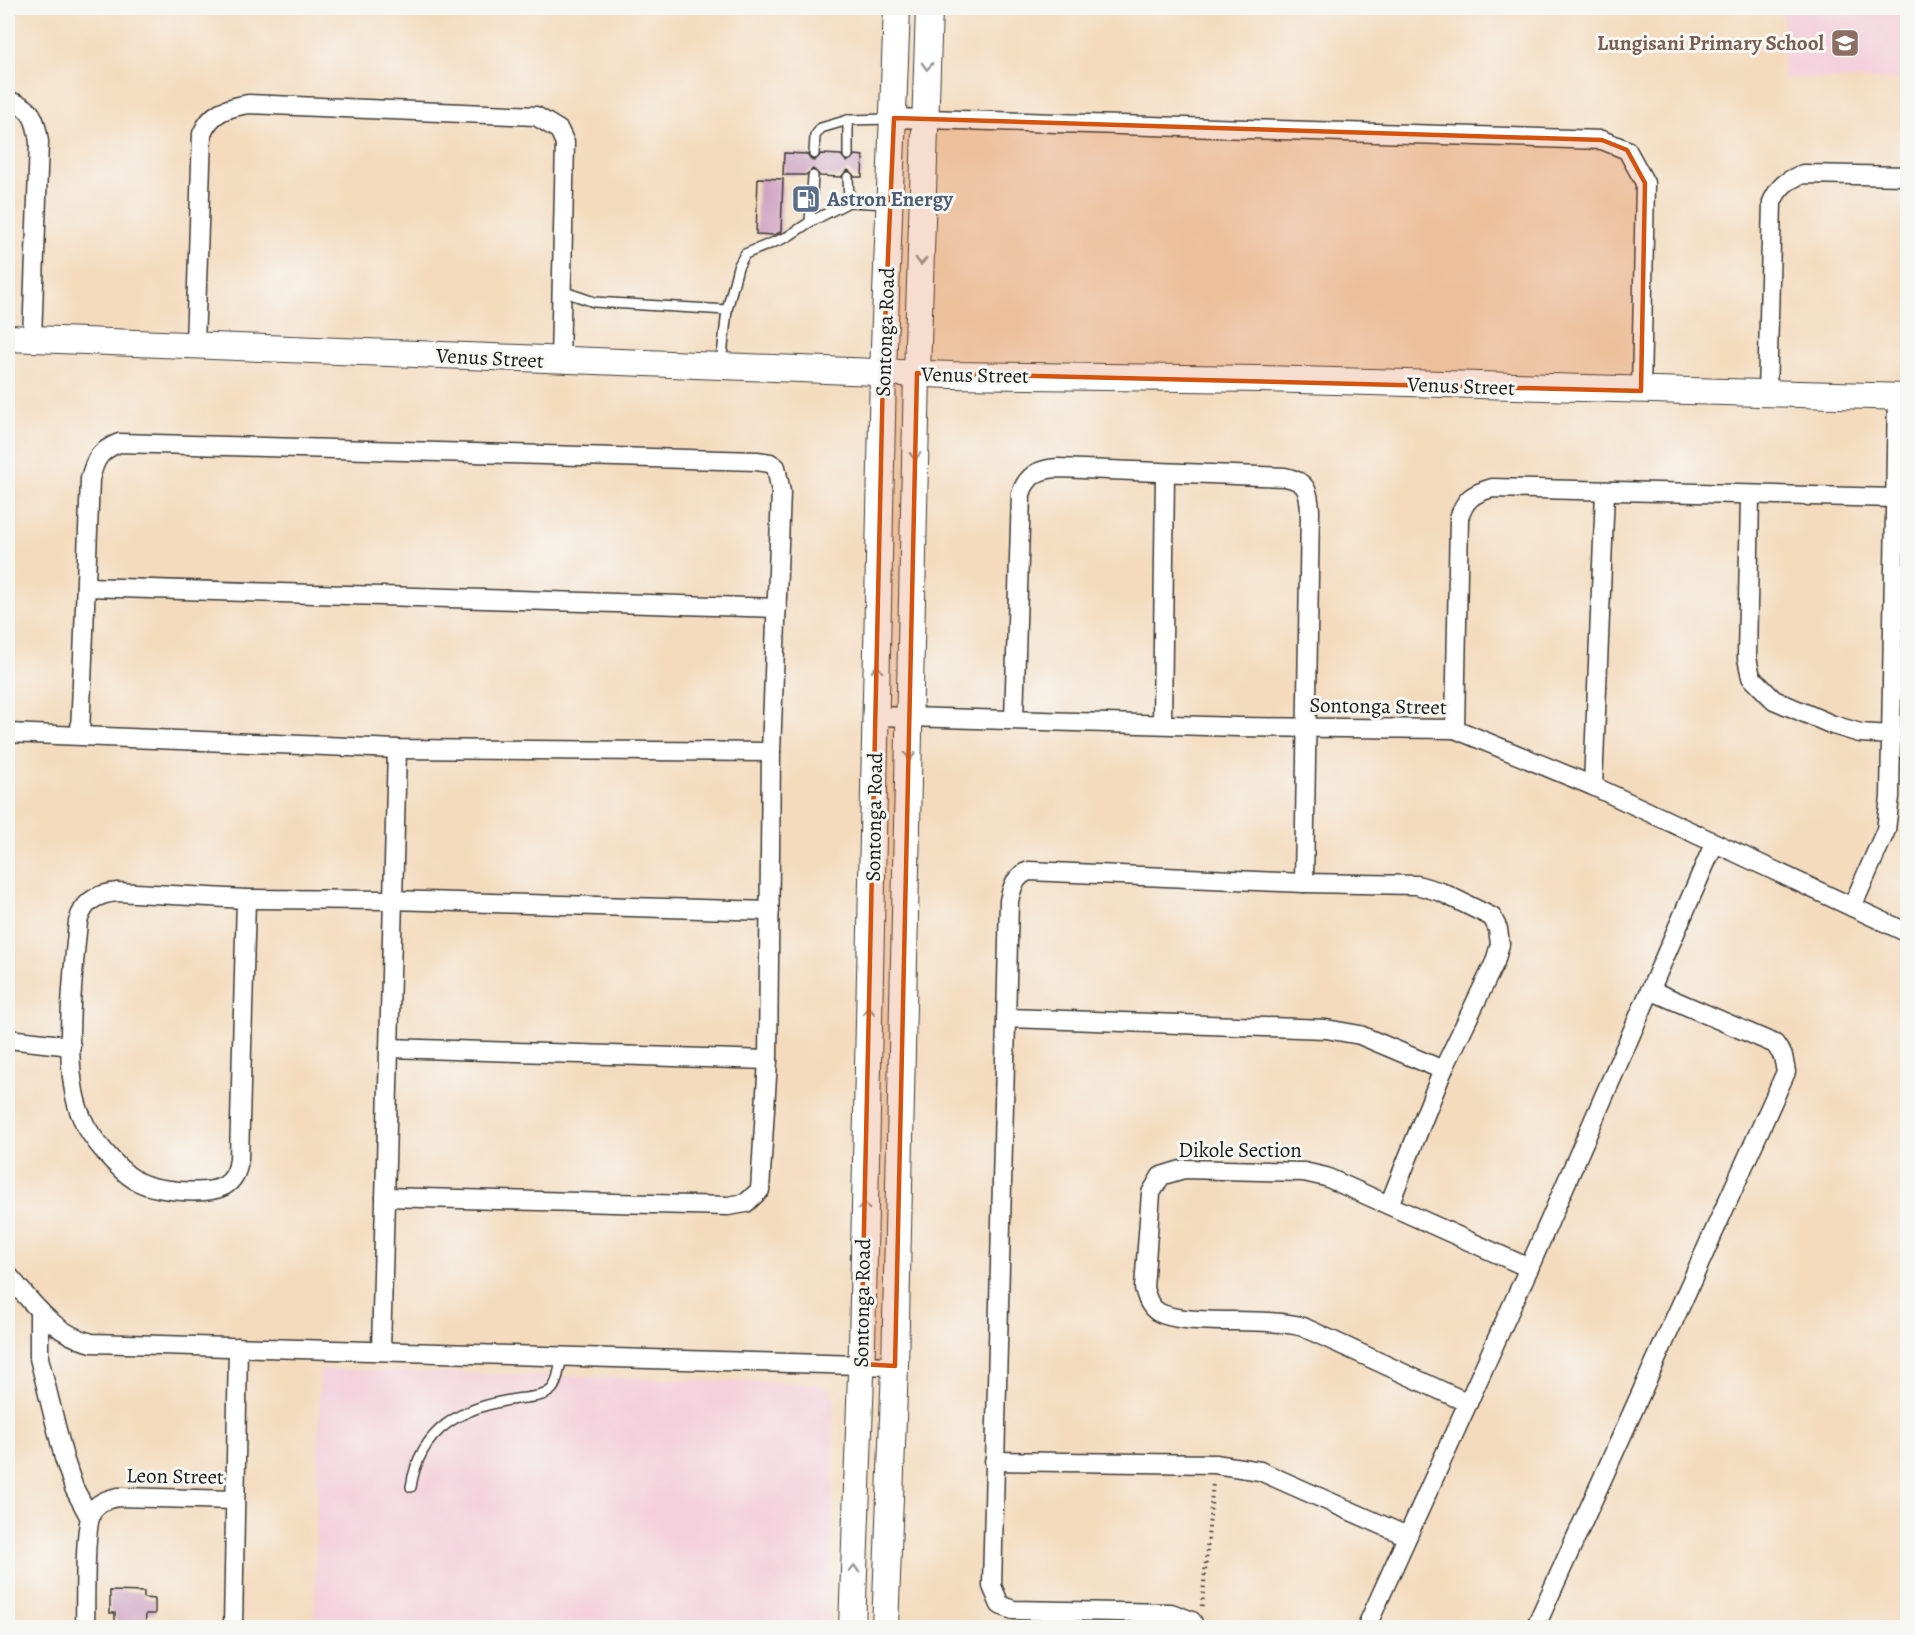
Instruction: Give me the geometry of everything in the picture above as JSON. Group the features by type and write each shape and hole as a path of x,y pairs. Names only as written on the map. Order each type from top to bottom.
{"main road":[{"name":"Sontonga Road","path":"852,1628 861,1364 883,372 897,8"},
{"name":"Sontonga Road","path":"885,1628 895,1366 917,373 929,8"},
{"name":"Venus Street","path":"20,338 560,362 1641,392 1902,397"}],"street":[{"path":"8,101 25,105 32,114 39,142 20,338"},
{"path":"195,345 202,134 212,116 234,106 248,104 536,116 559,130 565,143 560,362"},
{"path":"894,118 1602,140 1627,150 1645,183 1641,392"},
{"path":"1767,395 1772,202 1778,189 1788,180 1803,174 1908,176"},
{"path":"1852,907 1886,830 1890,797 1895,498 1902,397"},
{"path":"80,734 90,479 95,458 105,448 119,443 188,444 770,463 776,467 781,492 771,752 768,1060 762,1182 757,1196 746,1203 714,1206 385,1197"},
{"path":"1014,719 1021,494 1024,484 1031,476 1042,469 1050,469 1298,479 1304,484 1309,495 1310,511 1304,884"},
{"path":"1162,723 1165,474"},
{"path":"1455,729 1459,518 1464,502 1474,494 1492,488 1895,498"},
{"path":"1593,786 1605,492"},
{"path":"1750,495 1746,658 1751,677 1774,700 1833,725 1860,733 1892,735"},
{"path":"86,587 777,608"},
{"name":"Sontonga Street","path":"876,716 1455,729 1593,786 1908,933"},
{"path":"8,733 397,748 771,752"},
{"path":"381,1350 391,900 397,748"},
{"path":"1366,1628 1529,1268 1714,844"},
{"path":"1198,1622 1192,1622 1171,1612 1013,1610 1000,1605 994,1595 990,1575 1009,901 1013,884 1021,874 1029,871 1304,884 1418,885 1441,892 1492,917 1498,929 1500,944 1496,962 1443,1070 1389,1205"},
{"path":"246,899 237,1171 229,1182 216,1190 165,1189 146,1185 132,1178 90,1133 82,1119 72,1082 71,1046 78,922 84,906 90,900 106,893 125,892 246,899 391,900 770,911"},
{"path":"1535,1628 1786,1072 1783,1056 1775,1044 1650,990"},
{"path":"1006,1018 1326,1029 1360,1035 1443,1070"},
{"path":"8,1039 71,1046"},
{"path":"389,1048 768,1060"},
{"name":"Dikole Section","path":"1468,1403 1304,1327 1282,1321 1171,1316 1160,1313 1147,1300 1144,1288 1151,1193 1161,1176 1170,1171 1184,1169 1315,1174 1529,1268"},
{"path":"8,1275 60,1330 92,1343 895,1366"},
{"path":"39,1310 39,1358 64,1458 74,1488 90,1518 85,1628"},
{"path":"232,1628 238,1347"},
{"path":"994,1461 1215,1464 1260,1471 1407,1536"},
{"name":"Leon Street","path":"90,1518 100,1504 118,1497 235,1500"}],"lane":[{"path":"814,154 817,131 834,122 894,118"},
{"path":"848,120 848,155"},
{"path":"810,222 813,176"},
{"path":"848,177 849,202"},
{"path":"721,365 728,310 740,259 745,254 787,237 849,202 891,204"},
{"path":"562,291 594,302 728,310"},
{"path":"411,1487 414,1468 423,1447 438,1429 486,1405 542,1396 553,1388 562,1358"}],"path":[{"path":"1198,1622 1215,1464"}],"highlighted area":[{"path":"894,118 1602,140 1627,150 1645,183 1641,391 917,373 895,1366 861,1364 883,372"}],"shaded area":[{"name":"Lungisani Primary School","path":"1783,8 1907,8 1907,80 1783,78"},
{"path":"320,1369 821,1384 830,1389 834,1402 829,1627 314,1628"}],"building":[{"path":"784,153 807,154 814,161 821,154 841,155 847,162 855,155 863,156 862,177 855,177 848,170 841,177 820,176 813,169 806,175 783,175"},
{"path":"758,178 783,179 781,232 774,235 756,234"},
{"path":"110,1591 144,1592 144,1598 155,1599 155,1614 146,1614 145,1628 115,1628 115,1613 110,1613"}],"place":[{"name":"Lungisani Primary School","path":"1845,43"},
{"name":"Astron Energy","path":"806,199"}]}
